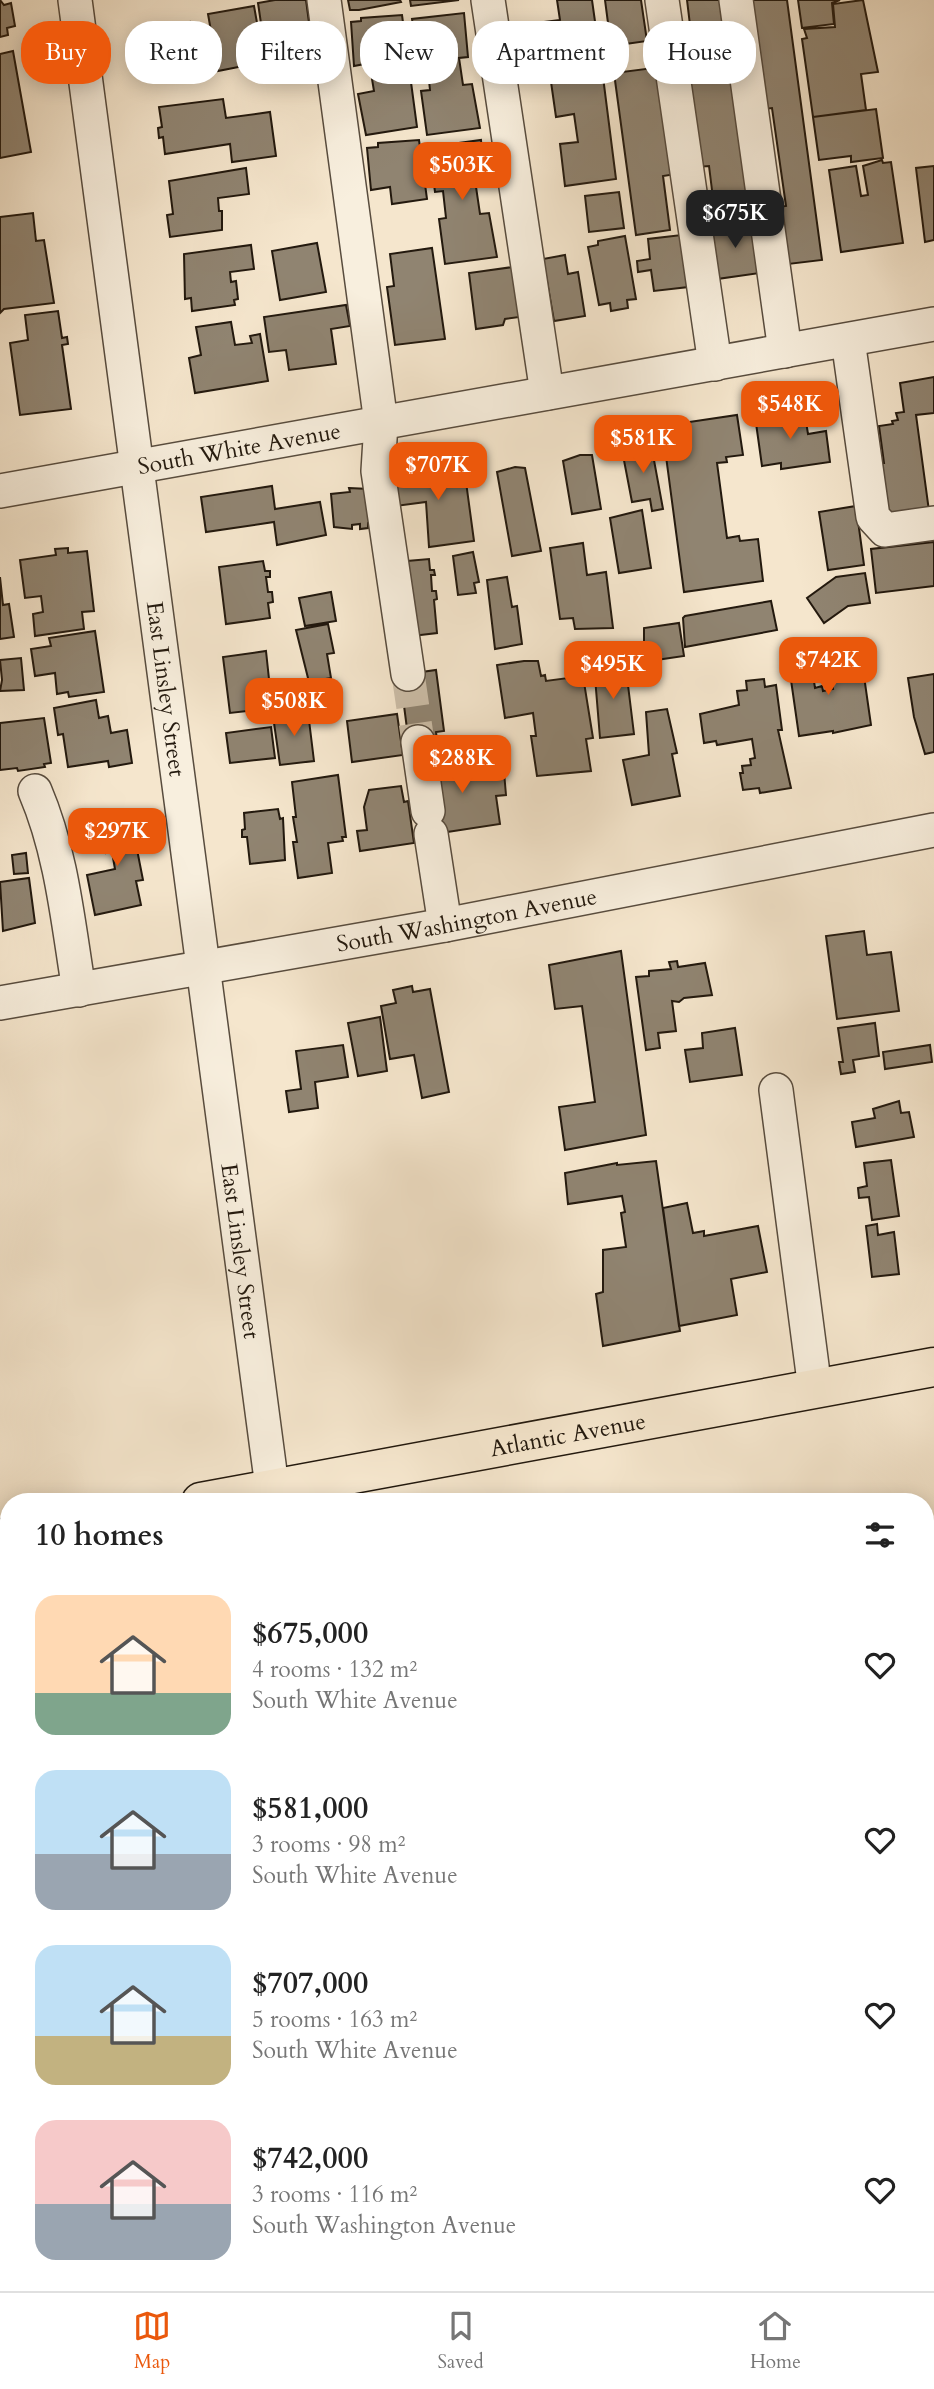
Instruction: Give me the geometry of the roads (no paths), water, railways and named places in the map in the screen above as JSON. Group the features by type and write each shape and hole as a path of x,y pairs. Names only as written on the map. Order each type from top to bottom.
{"main road":[{"name":"Atlantic Avenue","path":"283,1493 934,1367"}],"street":[{"name":"East Linsley Street","path":"75,0 273,1493"},
{"path":"324,0 381,423 378,471 408,674"},
{"path":"488,0 547,393"},
{"path":"662,0 715,364"},
{"path":"736,0 785,351"},
{"name":"South White Avenue","path":"0,491 934,324"},
{"path":"848,340 873,517 885,530 934,523"},
{"path":"418,742 444,925"},
{"path":"35,791 47,819 61,874 79,990"},
{"name":"South Washington Avenue","path":"0,1003 444,925 934,830"},
{"path":"776,1090 815,1389"}],"tunnel":[{"path":"408,674 418,742"}]}
